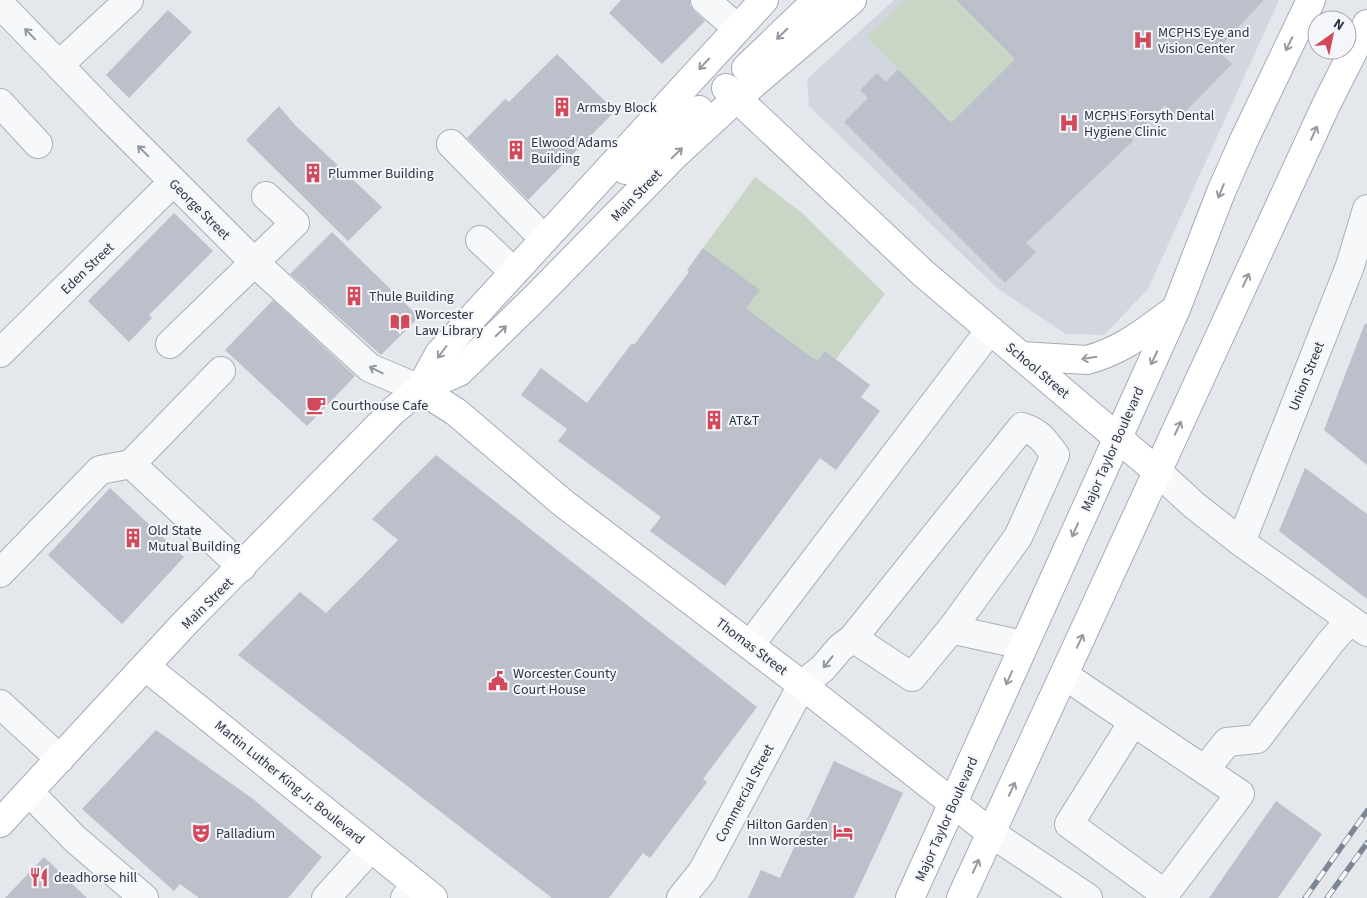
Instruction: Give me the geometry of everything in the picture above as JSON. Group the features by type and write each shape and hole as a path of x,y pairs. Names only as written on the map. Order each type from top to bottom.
{"main road":[{"name":"Main Street","path":"420,389 440,354 764,0"},
{"path":"546,237 732,93 817,0"},
{"name":"Main Street","path":"0,823 185,623 394,410 420,389 459,372 538,295 675,155 732,93 852,0"},
{"name":"Major Taylor Boulevard","path":"910,898 1176,309 1228,175 1311,0"},
{"path":"961,898 1327,103 1367,24"},
{"name":"School Street","path":"732,93 924,274 1158,472"},
{"path":"1021,356 1087,360 1119,349 1176,309"},
{"name":"Thomas Street","path":"420,389 456,412 563,504 750,645 991,833"},
{"name":"Martin Luther King Jr. Boulevard","path":"146,667 370,848 418,893"}],"street":[{"path":"60,65 128,0"},
{"path":"705,0 737,28"},
{"name":"George Street","path":"0,4 173,182 255,263 370,368 420,389"},
{"path":"0,103 38,144"},
{"path":"450,144 546,237"},
{"name":"Eden Street","path":"0,353 173,182"},
{"path":"170,344 295,223 266,196"},
{"name":"Union Street","path":"1241,542 1358,273 1367,209"},
{"path":"480,240 514,272"},
{"path":"750,645 990,330"},
{"path":"0,573 100,470 131,464 221,371"},
{"path":"802,685 823,668 840,648 852,638 1022,427 1034,430 1055,455 1018,537 953,627 912,677 852,638"},
{"path":"131,464 242,567"},
{"name":"School Street","path":"1158,472 1195,506 1241,542 1358,626"},
{"path":"1205,770 1227,742 1257,739 1330,643 1358,626"},
{"path":"953,627 959,631 1023,645"},
{"path":"1064,675 1240,794 1165,894 1069,824 1133,722"},
{"name":"Commercial Street","path":"681,898 702,872 802,685"},
{"path":"0,704 60,760"},
{"path":"29,792 75,839 144,898"},
{"name":"Thomas Street","path":"991,833 1088,898"},
{"path":"326,898 370,848"}],"shaded area":[{"path":"894,0 1279,0 1148,289 1104,335 1066,334 997,288 809,106 807,79"}],"green space":[{"path":"905,0 956,0 1015,59 951,123 867,37"},
{"path":"755,177 802,213 885,294 836,359 825,351 817,361 746,308 759,290 703,248"}],"building":[{"path":"621,0 690,0 690,5 694,11 705,21 662,64 609,13"},
{"path":"956,0 1264,0 1217,50 1232,64 1179,118 1165,105 1132,138 1133,141 1026,243 1036,252 1005,283 844,122 868,98 860,90 877,73 886,82 898,69 951,123 1015,59"},
{"path":"168,10 192,32 129,98 106,75"},
{"path":"557,54 615,111 528,200 467,138 505,99 509,102"},
{"name":"Plummer Building","path":"279,106 295,125 382,207 348,241 246,140"},
{"path":"174,213 213,251 149,315 152,318 129,342 88,301"},
{"name":"Thule Building","path":"332,232 419,317 381,355 290,274"},
{"name":"AT&T","path":"703,248 760,290 746,308 817,361 825,351 870,385 861,397 880,411 836,470 820,458 725,586 650,531 661,517 558,441 567,429 521,395 541,368 587,403 689,272 687,270"},
{"path":"273,300 355,376 307,426 225,350"},
{"path":"1365,323 1367,324 1367,465 1324,430"},
{"name":"Worcester County Court House","path":"436,455 757,707 703,779 707,782 650,858 643,853 609,898 552,898 238,655 300,592 326,613 363,576 398,540 372,519"},
{"path":"1305,468 1367,514 1367,599 1279,531"},
{"path":"110,488 184,557 122,624 48,555"},
{"name":"Palladium","path":"156,730 253,799 322,857 288,898 199,898 180,884 174,891 82,809"},
{"name":"Hilton Garden Inn Worcester","path":"834,761 903,793 854,898 748,898 761,870 780,878"},
{"path":"1276,801 1322,834 1278,898 1209,898"},
{"path":"44,857 87,898 5,898"}],"railway":[{"path":"1305,898 1367,811"},
{"path":"1327,898 1367,843"}],"place":[{"name":"MCPHS Eye and Vision Center","path":"1143,40"},
{"name":"Armsby Block","path":"562,107"},
{"name":"MCPHS Forsyth Dental Hygiene Clinic","path":"1069,123"},
{"name":"Elwood Adams Building","path":"516,150"},
{"name":"Plummer Building","path":"313,173"},
{"name":"Thule Building","path":"354,296"},
{"name":"Worcester Law Library","path":"400,322"},
{"name":"Courthouse Cafe","path":"316,405"},
{"name":"AT&T","path":"714,420"},
{"name":"Old State Mutual Building","path":"133,538"},
{"name":"Worcester County Court House","path":"498,681"},
{"name":"Hilton Garden Inn Worcester","path":"843,832"},
{"name":"Palladium","path":"201,833"},
{"name":"deadhorse hill","path":"39,877"}]}
